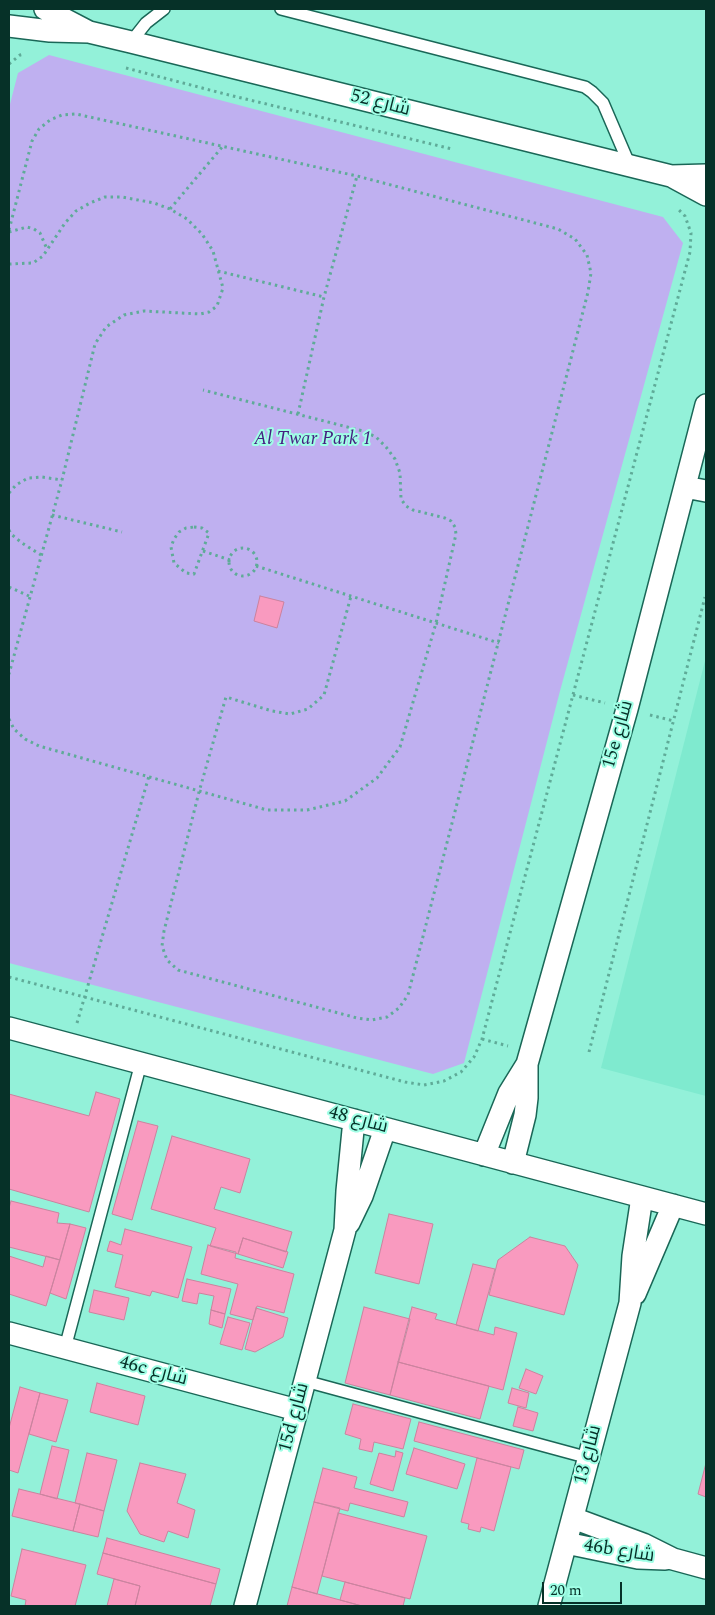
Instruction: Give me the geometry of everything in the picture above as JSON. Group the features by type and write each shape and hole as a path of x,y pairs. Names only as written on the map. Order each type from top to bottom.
{"street":[{"name":"شارع 52","path":"45,9 89,32"},
{"name":"شارع 52","path":"9,26 50,31 89,32 671,176 706,175"},
{"name":"شارع 52","path":"671,176 706,196"},
{"name":"15e شارع","path":"513,1163 527,1098 527,1064 627,709 685,487 699,464 706,405"},
{"path":"685,487 706,491"},
{"name":"شارع 48","path":"9,1028 706,1214"},
{"name":"15e شارع","path":"484,1155 509,1093 527,1064"},
{"name":"15d شارع","path":"345,1230 354,1120"},
{"name":"15d شارع","path":"245,1606 345,1230 362,1196 385,1129"},
{"name":"شارع 13","path":"630,1303 632,1264 642,1197"},
{"name":"شارع 13","path":"549,1606 630,1303 673,1206"},
{"name":"46c شارع","path":"9,1333 297,1410"},
{"name":"46b شارع","path":"573,1518 644,1544 673,1559 706,1568"},
{"name":"46b شارع","path":"566,1543 638,1558 673,1559"}],"lane":[{"path":"131,42 146,22 164,9"},
{"path":"281,9 585,88 603,103 630,166"},
{"path":"65,1348 141,1063"},
{"path":"305,1381 588,1458"}],"path":[{"path":"9,64 20,55 27,53"},
{"path":"121,67 458,150"},
{"path":"48,250 40,233 34,229 28,227 9,231 32,141 40,129 50,120 62,115 76,114 357,176 558,229 575,239 587,255 591,273 588,292 408,995 400,1008 387,1017 372,1020 338,1014 192,975 178,970 167,960 162,946 164,931 199,792 226,696 290,714 308,709 324,695 351,596"},
{"path":"170,209 223,146"},
{"path":"298,414 324,296 357,176"},
{"path":"9,264 33,263 43,256 65,223 76,211 90,203 105,197 138,199 170,209 188,219 202,234 213,251 223,288 217,306 209,312 200,314 144,311 124,315 106,327 95,344 62,480 9,674"},
{"path":"9,977 405,1082 424,1084 444,1081 461,1072 474,1057 482,1039 690,252 691,233 684,216 678,210"},
{"path":"218,271 324,296"},
{"path":"9,719 14,729 25,740 39,746 267,810 307,810 345,801 377,778 400,747 436,623 456,534 452,521 413,510 406,506 401,498 400,473 395,459 376,437 362,431 203,390"},
{"path":"9,494 16,485 28,478 42,477 62,480"},
{"path":"52,515 122,532"},
{"path":"186,528 202,528 209,532 203,551 194,574 186,573 174,562 171,546 179,532 186,528"},
{"path":"9,530 22,543 41,555"},
{"path":"247,548 253,552 257,559 253,572 247,575 240,575 234,572 230,566 230,560 233,553 239,549 247,548"},
{"path":"203,551 230,560"},
{"path":"256,566 499,643"},
{"path":"9,587 29,596"},
{"path":"590,1052 705,597"},
{"path":"71,1044 149,776"}],"shaded area":[{"path":"706,657 706,1096 601,1068"}],"green space":[{"name":"Al Twar Park 1","path":"49,55 663,217 683,243 560,691 464,1063 433,1074 9,963 9,108 18,73"}],"building":[{"path":"260,596 284,602 277,628 254,621"},
{"path":"96,1092 120,1099 89,1212 9,1189 9,1094 89,1116"},
{"path":"138,1121 158,1126 132,1220 112,1214"},
{"path":"172,1136 250,1159 240,1193 221,1187 214,1209 292,1232 286,1252 243,1238 238,1254 210,1246 216,1228 151,1209"},
{"path":"11,1201 59,1213 57,1223 70,1224 60,1260 9,1247 9,1208"},
{"path":"389,1214 433,1224 419,1284 375,1273"},
{"path":"70,1224 86,1228 66,1299 50,1293"},
{"path":"125,1229 192,1247 178,1298 152,1291 150,1296 115,1287 123,1255 107,1251 110,1241 121,1245"},
{"path":"530,1237 565,1246 578,1265 564,1315 489,1295 498,1260"},
{"path":"243,1238 288,1252 283,1268 238,1254"},
{"path":"208,1245 236,1252 235,1258 294,1274 284,1313 257,1306 253,1320 230,1314 238,1284 201,1274"},
{"path":"9,1256 43,1267 46,1256 60,1260 46,1306 9,1294"},
{"path":"473,1264 495,1269 478,1331 456,1325"},
{"path":"187,1279 231,1289 225,1314 211,1310 214,1296 199,1293 197,1304 182,1301"},
{"path":"94,1290 129,1298 124,1320 89,1312"},
{"path":"364,1307 410,1319 390,1395 345,1383"},
{"path":"412,1307 437,1314 435,1319 494,1335 495,1327 517,1333 503,1390 398,1362"},
{"path":"256,1308 288,1318 283,1337 255,1352 245,1349"},
{"path":"211,1310 225,1314 222,1328 209,1324"},
{"path":"228,1317 250,1323 242,1350 220,1344"},
{"path":"398,1362 489,1386 480,1419 390,1395"},
{"path":"526,1369 543,1376 536,1394 519,1388"},
{"path":"97,1383 145,1396 138,1425 90,1412"},
{"path":"20,1387 40,1393 18,1473 9,1470 9,1428"},
{"path":"512,1388 529,1393 526,1408 508,1403"},
{"path":"40,1393 68,1400 56,1442 29,1434"},
{"path":"353,1404 411,1419 403,1449 374,1442 372,1452 359,1449 361,1439 345,1434"},
{"path":"518,1407 538,1413 533,1431 513,1426"},
{"path":"419,1422 524,1450 519,1469 414,1441"},
{"path":"52,1446 69,1450 57,1499 40,1494"},
{"path":"414,1448 465,1464 457,1489 406,1474"},
{"path":"396,1451 403,1453 393,1491 370,1484 379,1453 395,1457"},
{"path":"87,1453 117,1460 104,1511 75,1503"},
{"path":"477,1458 511,1467 494,1531 481,1527 480,1532 468,1529 469,1524 461,1522"},
{"path":"140,1463 186,1474 177,1503 195,1510 188,1538 168,1531 164,1542 140,1534 127,1511"},
{"path":"706,1463 706,1497 698,1494"},
{"path":"323,1468 357,1477 354,1488 408,1502 404,1517 350,1503 348,1511 314,1502"},
{"path":"19,1489 80,1504 73,1531 12,1516"},
{"path":"314,1502 340,1508 317,1594 292,1587"},
{"path":"80,1504 104,1511 98,1537 73,1531"},
{"path":"338,1513 427,1536 410,1599 322,1576"},
{"path":"107,1538 220,1569 216,1584 103,1553"},
{"path":"22,1549 86,1565 75,1606 25,1606 26,1600 11,1596"},
{"path":"103,1553 216,1584 210,1606 135,1606 140,1586 97,1574"},
{"path":"114,1579 140,1586 135,1606 107,1606"},
{"path":"345,1582 405,1598 403,1606 362,1606 340,1600"},
{"path":"292,1587 340,1600 362,1606 287,1606"}]}
